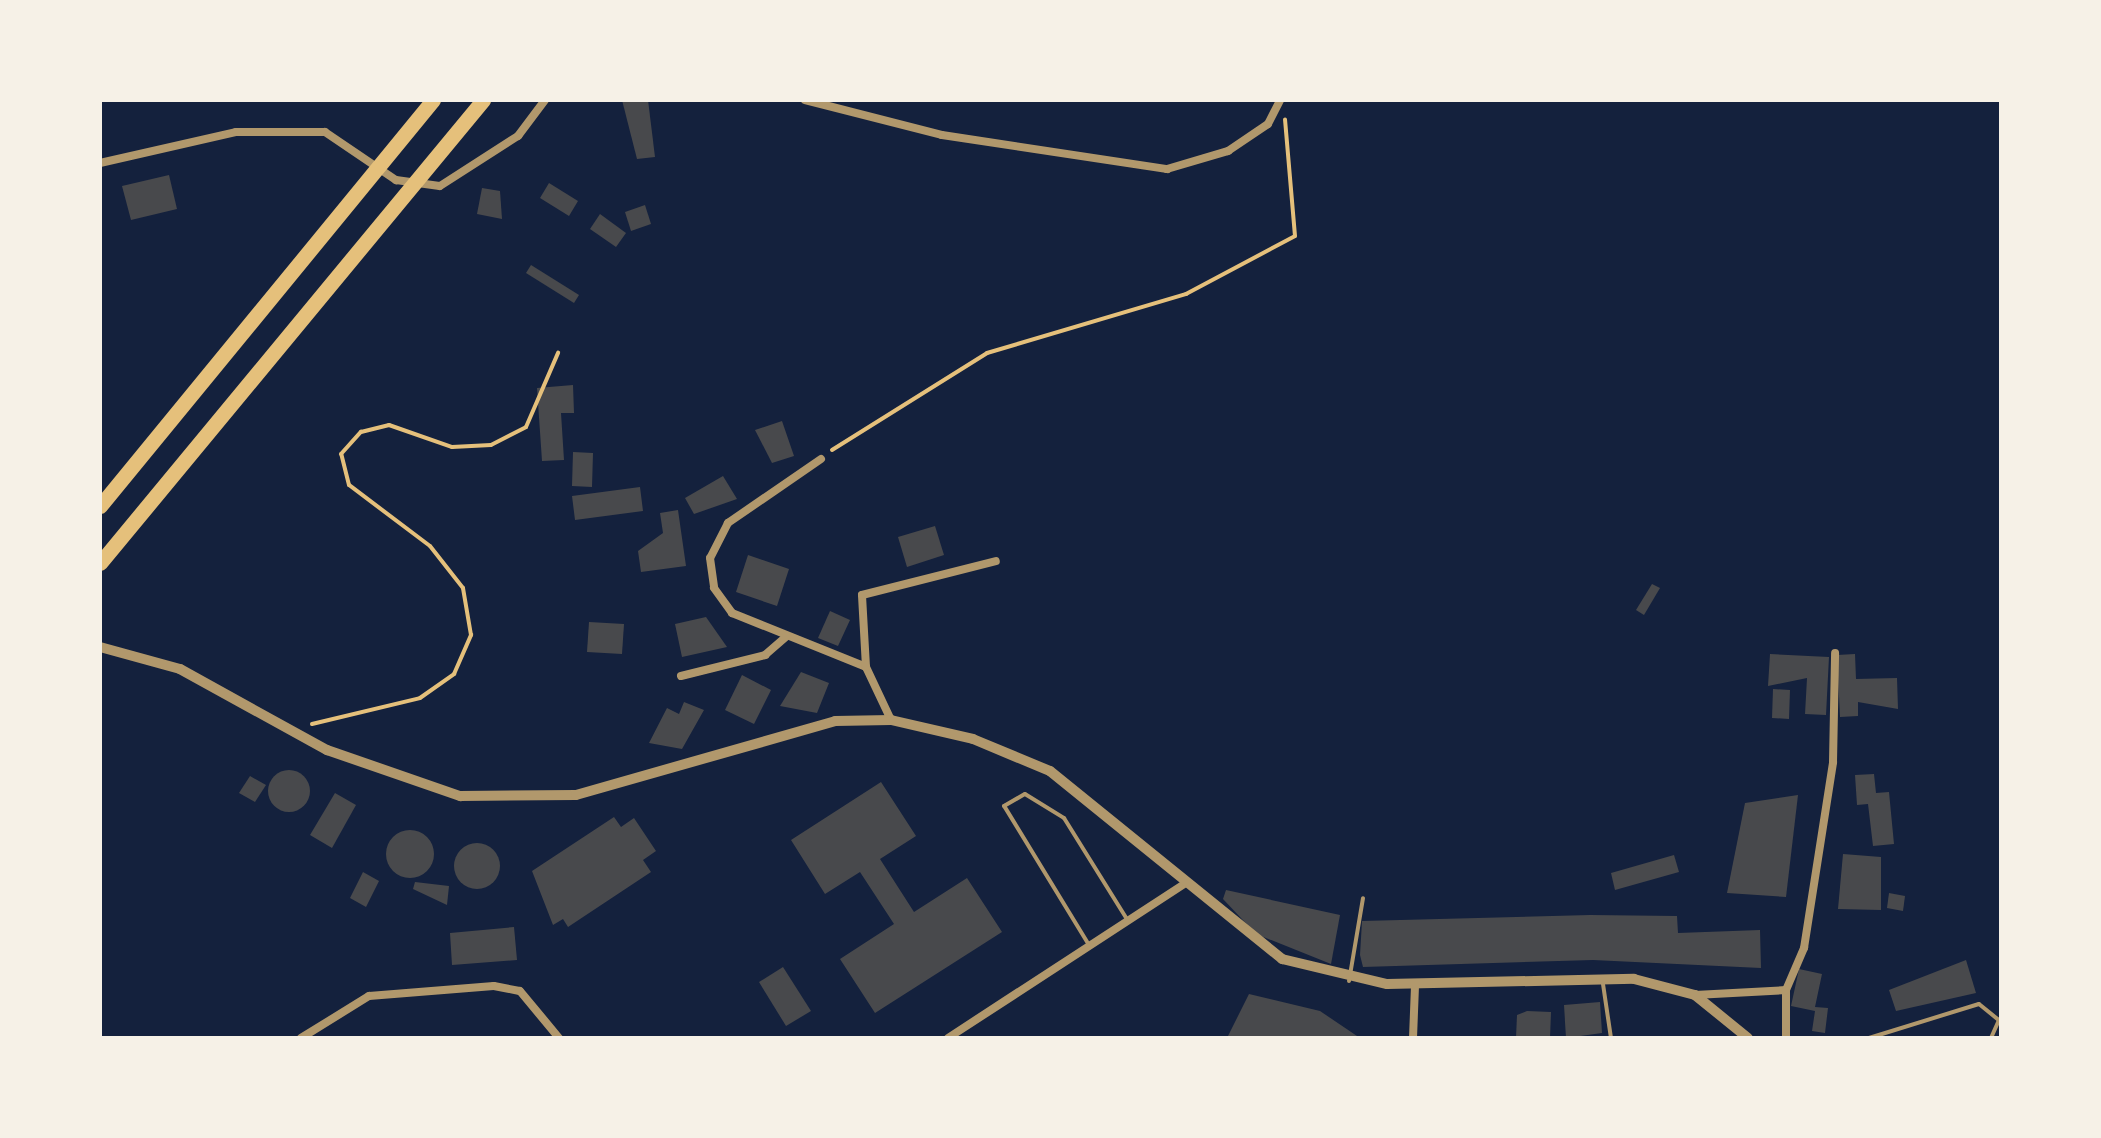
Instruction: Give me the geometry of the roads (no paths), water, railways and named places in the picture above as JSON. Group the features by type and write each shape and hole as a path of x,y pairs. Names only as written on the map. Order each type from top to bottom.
{"highway":[{"path":"100,506 433,100"},
{"path":"100,563 483,100"}],"street":[{"path":"100,162 236,132 325,132 396,180 440,186 518,136 545,100"},
{"path":"806,100 961,139 1167,169 1228,151 1278,112 1280,100"},
{"path":"821,459 728,523 710,558 714,588 732,613 866,667"},
{"path":"891,720 866,667 862,595 996,560"},
{"path":"680,676 765,655 787,636"},
{"path":"106,648 180,670 288,728 402,780 517,800 634,780 834,721 891,720 973,739 1050,771 1184,884 1282,959 1348,981 1415,986 1602,980 1695,995 1786,990"},
{"path":"1786,1038 1786,990 1804,948 1833,762 1835,653"},
{"path":"948,1038 1184,884"},
{"path":"302,1038 370,996 494,986 520,991 559,1038"},
{"path":"1414,1038 1415,986"},
{"path":"1695,995 1748,1038"}],"lane":[{"path":"1090,946 1004,806 1025,794 1064,818 1128,921"},
{"path":"1348,981 1363,898"},
{"path":"1602,980 1611,1038"},
{"path":"1869,1038 1979,1004 1999,1020 1991,1038"}]}
